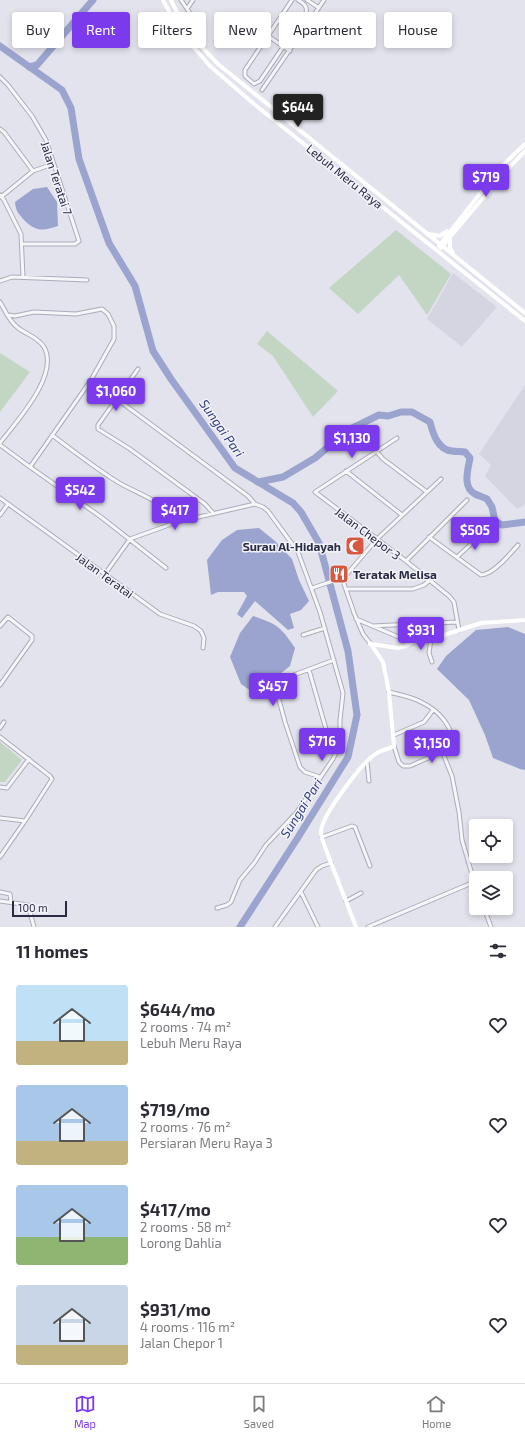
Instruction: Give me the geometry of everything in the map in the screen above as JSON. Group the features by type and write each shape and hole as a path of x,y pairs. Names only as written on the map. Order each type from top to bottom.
{"main road":[{"name":"Lebuh Meru Raya","path":"164,0 179,30 210,66 525,321"},
{"name":"Lebuh Meru Raya","path":"171,0 185,27 202,48 218,64 525,313"},
{"path":"437,250 456,222 500,168 525,144"},
{"path":"441,245 452,236 503,174 525,151"},
{"path":"427,233 440,236 456,222"},
{"path":"452,236 449,244 450,248 459,259"},
{"path":"370,644 398,648 413,642 431,639 482,623 525,620"},
{"path":"356,927 322,837 322,826 351,779 379,752 394,746 390,692 383,662 370,644"}],"street":[{"path":"181,0 188,12"},
{"path":"186,9 192,0"},
{"path":"271,32 292,0"},
{"path":"298,0 305,5 307,9 306,12"},
{"path":"307,0 319,8"},
{"path":"316,12 324,0"},
{"path":"260,48 244,73 246,77 256,84 260,81 283,48"},
{"path":"286,48 290,51"},
{"path":"268,106 262,95 262,90 292,48"},
{"name":"Jalan Teratai 7","path":"1,79 8,85 32,116 46,140 79,240 78,243 75,244 22,244"},
{"path":"246,88 257,91 262,90"},
{"path":"0,128 33,171"},
{"path":"24,277 21,234 16,221 1,196 33,171 53,164"},
{"path":"0,281 12,277 87,280"},
{"path":"0,302 16,327 34,337 44,347 47,365 40,386 0,444 101,517 166,568"},
{"path":"8,315 15,316 34,312 76,314 105,310 114,326 114,340 91,380 30,467"},
{"path":"138,369 116,399 98,428 101,432 130,449 199,499 213,513"},
{"path":"91,380 248,496 255,504 268,511 292,543 301,558 325,628 343,693 339,736 340,744 338,750 297,812 266,845 255,862 240,880 231,902 227,905 216,908"},
{"path":"52,435 116,481 158,504 175,518 177,522"},
{"path":"397,438 346,471 402,515"},
{"path":"377,452 427,492"},
{"name":"Jalan Chepor 3","path":"346,471 315,492 406,560 454,602 459,630"},
{"path":"312,588 336,580 342,580 377,539 441,479"},
{"name":"Jalan Teratai","path":"0,498 160,614 194,626 201,631 204,638 203,648"},
{"path":"406,560 467,500"},
{"path":"0,515 8,504"},
{"path":"105,574 130,539 177,522 255,504"},
{"path":"457,557 483,533"},
{"path":"429,537 481,575 486,575 494,569 518,545"},
{"path":"342,580 347,589 351,608 363,634 370,644"},
{"path":"347,589 413,589 424,585 430,580"},
{"path":"0,626 8,617 32,636 32,640 0,685"},
{"path":"356,619 413,642 417,623"},
{"path":"372,626 457,622"},
{"path":"302,635 325,628"},
{"path":"431,639 429,653 432,662"},
{"path":"320,778 305,772 300,767 285,722 275,685 277,682 334,660"},
{"path":"309,670 326,730 339,736"},
{"path":"390,692 421,702 433,710 447,722 453,739 453,747 410,766 404,766 399,762 394,746"},
{"path":"394,735 424,722 433,710"},
{"path":"0,728 4,722"},
{"path":"0,737 51,776 52,779 0,857"},
{"path":"442,751 452,776 459,812 462,840 471,871"},
{"path":"0,787 7,788 29,759"},
{"path":"367,762 369,781"},
{"path":"0,818 25,821"},
{"path":"322,837 354,826 359,835 370,866"},
{"path":"275,927 302,892 316,870 331,863"},
{"path":"368,927 469,884"},
{"path":"0,892 10,894 12,902"},
{"path":"302,892 318,927"},
{"path":"346,901 361,893"},
{"path":"0,901 28,905 34,927"},
{"path":"487,915 491,927"}],"shaded area":[{"path":"453,273 497,307 462,347 427,319"},
{"path":"525,385 525,505 517,509 485,476 491,465 479,454"}],"green space":[{"path":"396,230 451,274 427,315 399,275 358,314 329,288"},
{"path":"267,331 338,391 313,417 273,356 257,344"},
{"path":"0,353 30,372 0,412"},
{"path":"0,742 22,760 5,782 0,782"}],"water":[{"path":"47,187 57,202 58,226 40,230 25,221 18,212 15,202 33,189"},
{"path":"259,528 275,541 292,559 299,580 309,601 301,610 290,614 294,628 288,630 255,601 242,618 237,614 247,596 244,592 218,592 211,595 207,560 222,540 237,530"},
{"path":"253,616 278,627 295,648 290,666 280,674 275,683 251,691 241,684 230,657 240,633"},
{"path":"508,627 525,634 525,770 493,758 485,735 469,700 437,669 446,656 476,630"}],"waterway":[{"path":"29,67 37,65 93,0"},
{"name":"Sungai Pari","path":"0,46 62,90 71,108 79,159 109,243 135,286 153,351 171,379 235,468 293,503 301,512 319,543 348,651 357,715 348,757 240,927"},
{"path":"258,482 283,477 315,458 327,448 336,436 379,415 388,416 401,412 412,412 430,422 437,441 443,448 452,451 465,452 470,458 467,473 468,487 475,494 487,499 492,507 495,521 502,525 525,522"}],"place":[{"name":"Surau Al-Hidayah","path":"355,546"},
{"name":"Teratak Melisa","path":"339,574"}]}
